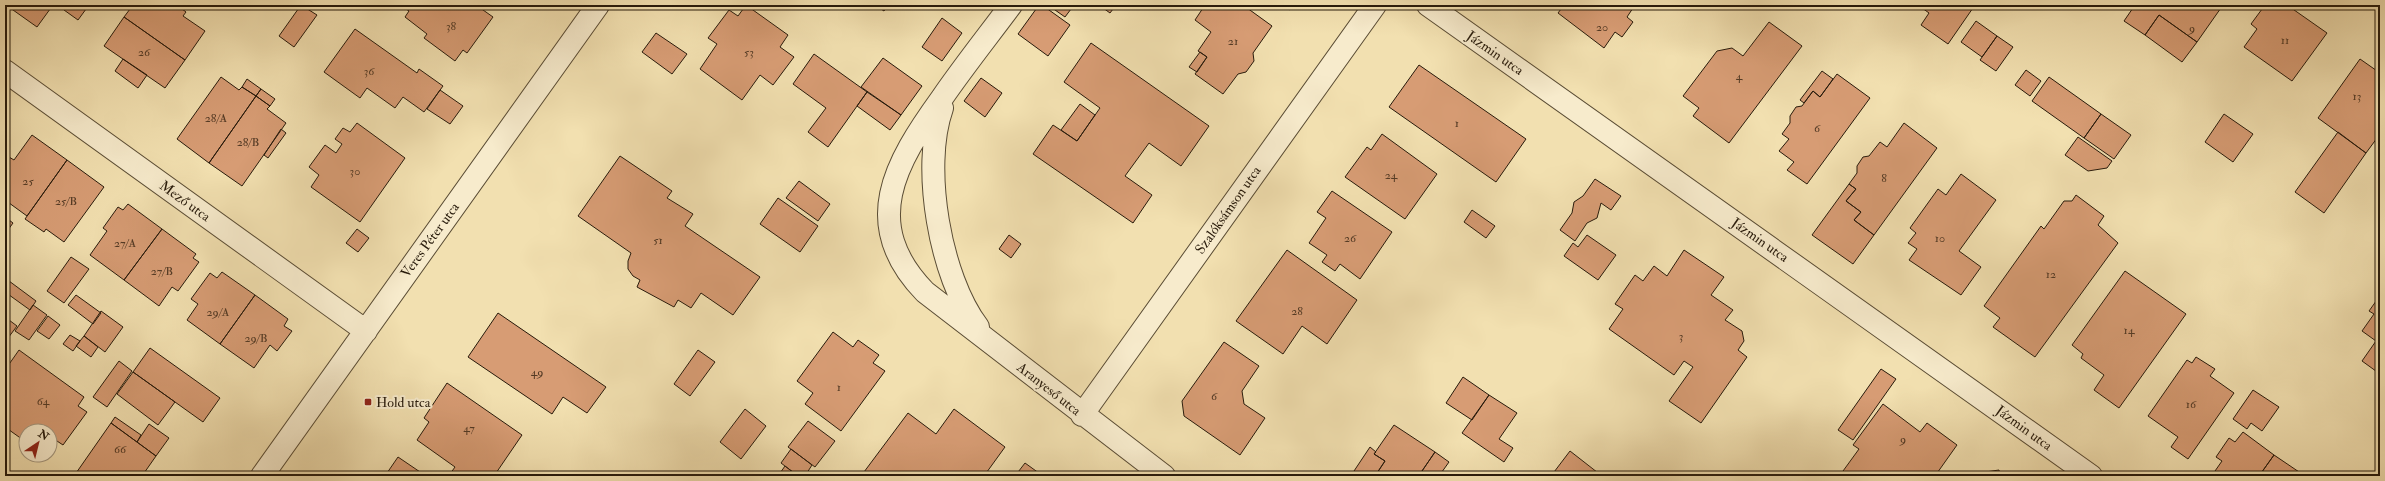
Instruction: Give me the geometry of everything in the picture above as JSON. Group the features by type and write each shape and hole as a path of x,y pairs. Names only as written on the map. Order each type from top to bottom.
{"street":[{"name":"Veres Péter utca","path":"262,476 598,5"},
{"path":"992,345 972,320 956,290 946,262 938,219 933,168 933,144 939,116 955,79 1011,5"},
{"name":"Szalóksámson utca","path":"1082,415 1375,5"},
{"name":"Jázmin utca","path":"1428,5 2091,476"},
{"name":"Mező utca","path":"5,71 366,331"},
{"name":"Aranyeső utca","path":"955,79 905,153 890,193 890,221 895,248 907,271 936,301 1082,415 1164,476"}],"building":[{"path":"6,5 53,5 37,27"},
{"path":"68,5 89,5 78,20 64,10"},
{"path":"133,5 177,5 186,12 183,16 205,31 185,60 124,17"},
{"path":"301,5 317,15 294,47 279,36"},
{"path":"400,5 476,5 493,17 467,53 463,50 455,61 424,38 427,34 405,17 409,11"},
{"path":"746,5 788,35 780,47 794,57 773,85 760,75 742,100 700,69 717,44 708,38 729,10 738,16"},
{"path":"783,5 791,5 788,9"},
{"path":"847,5 868,5 858,8"},
{"path":"875,5 888,5 884,11"},
{"path":"926,5 935,5 932,9"},
{"path":"1039,5 1042,5 1070,25 1048,56 1018,34"},
{"path":"1048,5 1074,5 1065,17"},
{"path":"1099,5 1116,5 1110,13"},
{"path":"1205,5 1243,5 1272,26 1253,53 1254,61 1246,72 1238,74 1223,94 1195,74 1207,57 1198,51 1211,32 1195,20"},
{"path":"1284,5 1294,5 1290,10"},
{"path":"1564,5 1635,5 1627,17 1633,22 1622,37 1615,32 1604,48 1558,13"},
{"path":"1918,5 1975,5 1948,44 1921,25 1929,13"},
{"path":"2135,5 2223,5 2197,42 2159,15 2145,35 2124,21"},
{"path":"2265,5 2287,5 2327,33 2292,81 2244,47 2257,29 2251,24"},
{"path":"2159,15 2197,42 2182,62 2145,35"},
{"path":"124,17 185,60 165,88 104,46"},
{"path":"942,18 962,33 942,61 922,47"},
{"path":"1976,21 1997,36 1982,57 1961,42"},
{"path":"1769,22 1802,46 1729,143 1693,116 1699,108 1683,96 1717,51 1732,48 1743,56"},
{"path":"355,29 417,73 419,69 443,86 424,112 403,97 395,108 367,88 360,98 324,72"},
{"path":"656,33 687,54 672,74 642,52"},
{"path":"1997,36 2013,47 1996,71 1980,60"},
{"path":"1091,43 1209,126 1181,166 1149,143 1125,176 1152,195 1133,223 1033,154 1053,125 1077,141 1100,108 1064,82"},
{"path":"1200,52 1207,57 1197,72 1189,67"},
{"path":"814,54 867,92 828,147 808,132 826,108 793,84"},
{"path":"883,58 922,86 901,115 861,87"},
{"path":"123,59 147,75 138,88 115,71"},
{"path":"2360,59 2380,73 2380,134 2366,153 2318,118"},
{"path":"1419,65 1526,139 1496,182 1389,107"},
{"path":"2026,70 2041,81 2030,96 2015,85"},
{"path":"1822,71 1833,79 1820,97 1813,91 1804,103 1800,100"},
{"path":"1837,74 1870,98 1807,184 1787,170 1794,162 1779,151 1789,139 1782,134 1790,123 1790,116 1796,107 1802,106 1813,91 1820,97"},
{"path":"221,77 239,90 242,87 256,96 209,163 177,139"},
{"path":"2049,77 2101,114 2084,138 2032,101"},
{"path":"981,78 1002,93 985,117 964,101"},
{"path":"247,79 261,89 256,96 242,87"},
{"path":"261,89 275,99 270,106 256,96"},
{"path":"440,90 463,106 450,124 427,109"},
{"path":"867,92 901,115 890,130 857,106"},
{"path":"256,96 270,106 267,109 286,123 242,186 209,163"},
{"path":"1080,104 1095,115 1077,141 1061,130"},
{"path":"2101,114 2131,135 2114,159 2084,138"},
{"path":"2224,114 2253,134 2233,162 2205,142"},
{"path":"357,123 405,158 360,222 311,187 319,175 309,167 325,145 336,153 342,144 335,139 343,128 350,132"},
{"path":"1904,123 1937,148 1874,235 1854,220 1861,212 1846,201 1856,189 1849,184 1857,173 1857,166 1863,157 1869,156 1880,142 1887,147"},
{"path":"281,129 286,133 268,158 264,155"},
{"path":"2338,132 2366,153 2324,213 2295,192"},
{"path":"1382,134 1437,174 1405,219 1345,177 1367,147 1371,150"},
{"path":"32,135 67,160 27,216 5,200 5,163 9,157 14,160"},
{"path":"2078,137 2112,161 2107,168 2088,171 2065,155"},
{"path":"620,156 672,191 667,198 693,214 685,226 760,277 733,315 701,293 691,308 678,300 674,307 637,287 640,280 633,276 628,269 628,261 631,253 578,216"},
{"path":"67,160 104,187 64,242 46,229 44,232 25,219"},
{"path":"1961,174 1996,200 1959,251 1981,267 1961,295 1909,260 1917,249 1908,243 1916,233 1910,228 1938,189 1946,195"},
{"path":"1595,179 1621,196 1611,210 1601,203 1597,218 1587,223 1575,241 1560,230 1572,213 1574,202 1583,196"},
{"path":"799,181 830,204 818,221 786,198"},
{"path":"1849,184 1856,189 1846,201 1861,212 1854,220 1874,235 1853,264 1812,235"},
{"path":"1332,191 1392,232 1360,279 1340,264 1335,271 1322,262 1327,255 1309,243 1326,218 1317,212"},
{"path":"2076,195 2104,216 2098,225 2118,243 2035,357 1993,327 2000,318 1984,306 2041,226 2044,229 2064,201 2072,201"},
{"path":"778,198 818,226 800,252 760,224"},
{"path":"128,204 162,229 124,280 90,255 107,231 103,228 118,207 123,210"},
{"path":"1472,210 1495,226 1486,238 1464,222"},
{"path":"5,217 13,223 5,234"},
{"path":"162,229 196,254 193,258 199,262 178,291 172,287 159,306 124,280"},
{"path":"357,229 369,238 358,252 346,243"},
{"path":"1009,235 1021,244 1011,258 999,249"},
{"path":"1587,235 1616,255 1598,280 1564,256 1573,243 1578,247"},
{"path":"1287,250 1357,300 1327,344 1302,326 1283,354 1236,321"},
{"path":"1684,250 1724,277 1711,295 1733,310 1725,320 1742,331 1744,341 1738,350 1747,357 1701,423 1669,401 1693,367 1684,361 1674,375 1609,329 1623,309 1615,304 1635,275 1643,281 1654,266 1667,276"},
{"path":"71,257 89,269 64,303 47,291"},
{"path":"2125,271 2186,314 2119,408 2094,390 2104,375 2081,358 2083,354 2072,345"},
{"path":"222,272 255,295 220,344 187,320 198,304 191,299 210,273 217,278"},
{"path":"5,278 36,301 30,310 5,292"},
{"path":"76,295 101,313 93,324 68,305"},
{"path":"255,295 288,319 284,326 292,331 277,351 270,345 254,368 220,344"},
{"path":"2379,297 2380,374 2362,361 2376,341 2362,331 2374,314 2369,311"},
{"path":"33,305 47,315 29,340 15,331"},
{"path":"101,311 123,327 105,352 84,336"},
{"path":"498,313 606,387 587,413 563,397 552,414 468,357"},
{"path":"48,316 60,325 49,339 37,331"},
{"path":"5,317 17,326 5,342"},
{"path":"833,332 853,347 858,340 879,355 873,363 885,371 841,431 805,404 813,393 797,381"},
{"path":"70,335 80,341 73,351 63,344"},
{"path":"84,336 98,347 91,357 76,346"},
{"path":"1224,342 1259,366 1242,391 1244,404 1265,418 1240,455 1184,416 1182,401"},
{"path":"150,348 220,398 203,422 133,372"},
{"path":"19,350 84,397 78,406 87,412 63,445 58,442 58,423 18,423 18,436 5,427 5,370"},
{"path":"698,350 715,362 690,396 674,384"},
{"path":"2196,357 2215,369 2210,376 2234,393 2188,459 2171,447 2178,437 2148,416 2187,360 2192,363"},
{"path":"119,361 132,371 107,407 93,397"},
{"path":"1881,369 1896,379 1853,440 1838,430"},
{"path":"133,372 175,402 158,425 117,394"},
{"path":"1463,377 1489,395 1472,420 1446,403"},
{"path":"447,383 522,435 494,476 452,476 450,474 455,467 417,440 429,422 424,418"},
{"path":"2253,390 2279,407 2262,431 2251,423 2247,429 2233,419"},
{"path":"1489,395 1517,413 1499,439 1513,448 1504,462 1462,433"},
{"path":"1883,404 1920,432 1927,423 1957,445 1935,476 1850,476 1843,471 1859,449 1853,445"},
{"path":"745,409 766,426 741,459 720,442"},
{"path":"954,409 1005,447 984,476 861,476 908,413 936,434"},
{"path":"115,417 141,435 137,442 111,423"},
{"path":"808,421 835,441 815,467 788,447"},
{"path":"111,423 156,456 142,476 74,476"},
{"path":"149,424 169,438 156,456 137,442"},
{"path":"1394,425 1435,452 1422,471 1429,476 1375,476 1385,461 1374,454"},
{"path":"2243,432 2274,455 2259,476 2216,476 2215,471 2222,461 2216,457 2229,438 2235,442"},
{"path":"1370,447 1376,452 1374,454 1385,461 1375,476 1356,476 1352,474"},
{"path":"791,449 812,465 805,476 798,476 781,463"},
{"path":"1570,451 1602,476 1551,476"},
{"path":"1435,452 1449,462 1439,476 1429,476 1422,471"},
{"path":"2274,455 2305,476 2259,476"},
{"path":"398,457 426,476 373,476 380,472 387,473"},
{"path":"1025,463 1043,476 1015,476"},
{"path":"785,466 798,476 778,476"},
{"path":"1999,470 2000,476 1958,476"}],"place":[{"name":"Hold utca","path":"368,402"}]}
